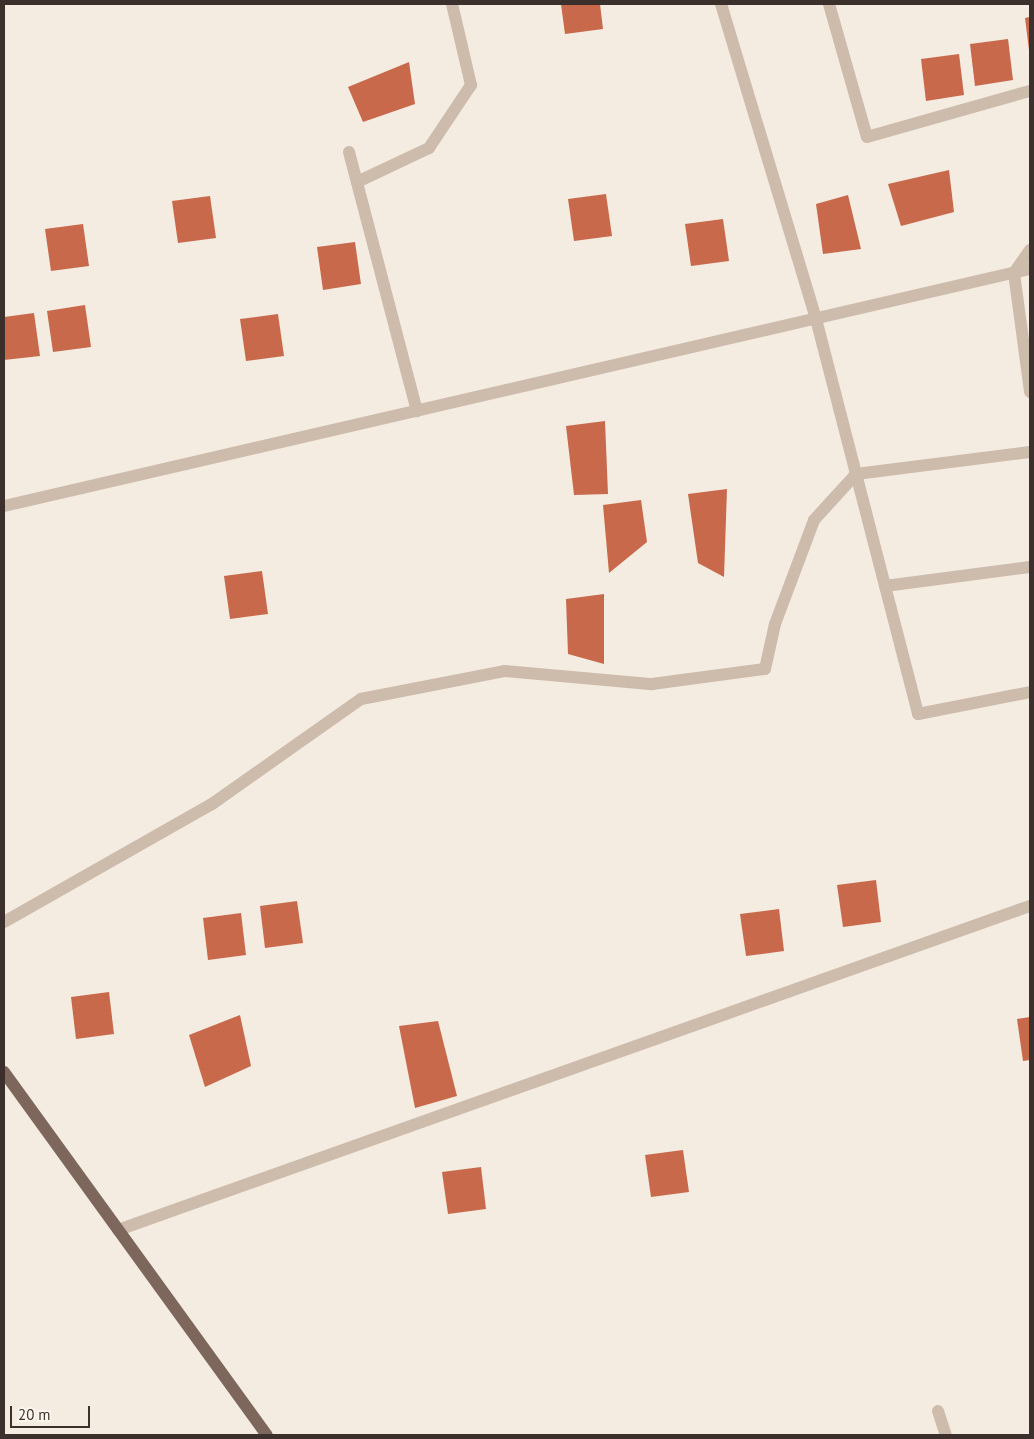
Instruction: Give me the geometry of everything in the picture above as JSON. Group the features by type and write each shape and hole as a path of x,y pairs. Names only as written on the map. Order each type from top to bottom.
{"main road":[{"path":"4,1072 267,1435"}],"street":[{"path":"356,182 429,148 471,85 452,4"},
{"path":"721,4 816,319 918,714 1030,692"},
{"path":"829,4 867,137 1030,91"},
{"path":"349,152 417,411"},
{"path":"1030,250 1014,272 1030,392"},
{"path":"4,506 1030,269"},
{"path":"4,922 212,804 361,699 505,671 652,684 765,669 775,624 814,520 856,474 1030,452"},
{"path":"885,586 1030,567"},
{"path":"118,1230 1030,906"},
{"path":"938,1411 946,1435"}],"building":[{"path":"561,4 600,4 603,29 565,34"},
{"path":"1030,17 1030,50 1029,50 1025,18"},
{"path":"1008,39 1013,80 975,86 970,44"},
{"path":"959,54 964,95 926,101 921,59"},
{"path":"409,62 415,104 363,122 348,87"},
{"path":"949,170 954,212 901,226 888,184"},
{"path":"606,194 612,236 574,241 568,199"},
{"path":"848,195 861,249 823,254 816,204"},
{"path":"210,196 216,238 178,243 172,201"},
{"path":"723,219 729,261 691,266 685,224"},
{"path":"83,224 89,266 51,271 45,229"},
{"path":"355,242 361,284 323,290 317,247"},
{"path":"85,305 91,347 53,352 47,311"},
{"path":"34,313 40,356 4,360 4,317"},
{"path":"278,314 284,356 246,361 240,319"},
{"path":"605,421 608,494 574,495 566,426"},
{"path":"727,489 724,577 698,563 688,494"},
{"path":"641,500 647,542 609,573 603,505"},
{"path":"262,571 268,614 230,619 224,576"},
{"path":"604,594 604,664 568,654 566,599"},
{"path":"876,880 881,922 843,927 837,885"},
{"path":"297,901 303,943 265,948 260,906"},
{"path":"779,909 784,951 746,956 740,914"},
{"path":"241,913 246,955 208,960 203,918"},
{"path":"109,992 114,1034 76,1039 71,997"},
{"path":"240,1015 251,1066 205,1087 189,1035"},
{"path":"1030,1017 1030,1060 1023,1061 1017,1019"},
{"path":"438,1021 457,1096 415,1108 399,1026"},
{"path":"683,1150 689,1192 651,1197 645,1155"},
{"path":"481,1167 486,1209 448,1214 442,1172"}]}
